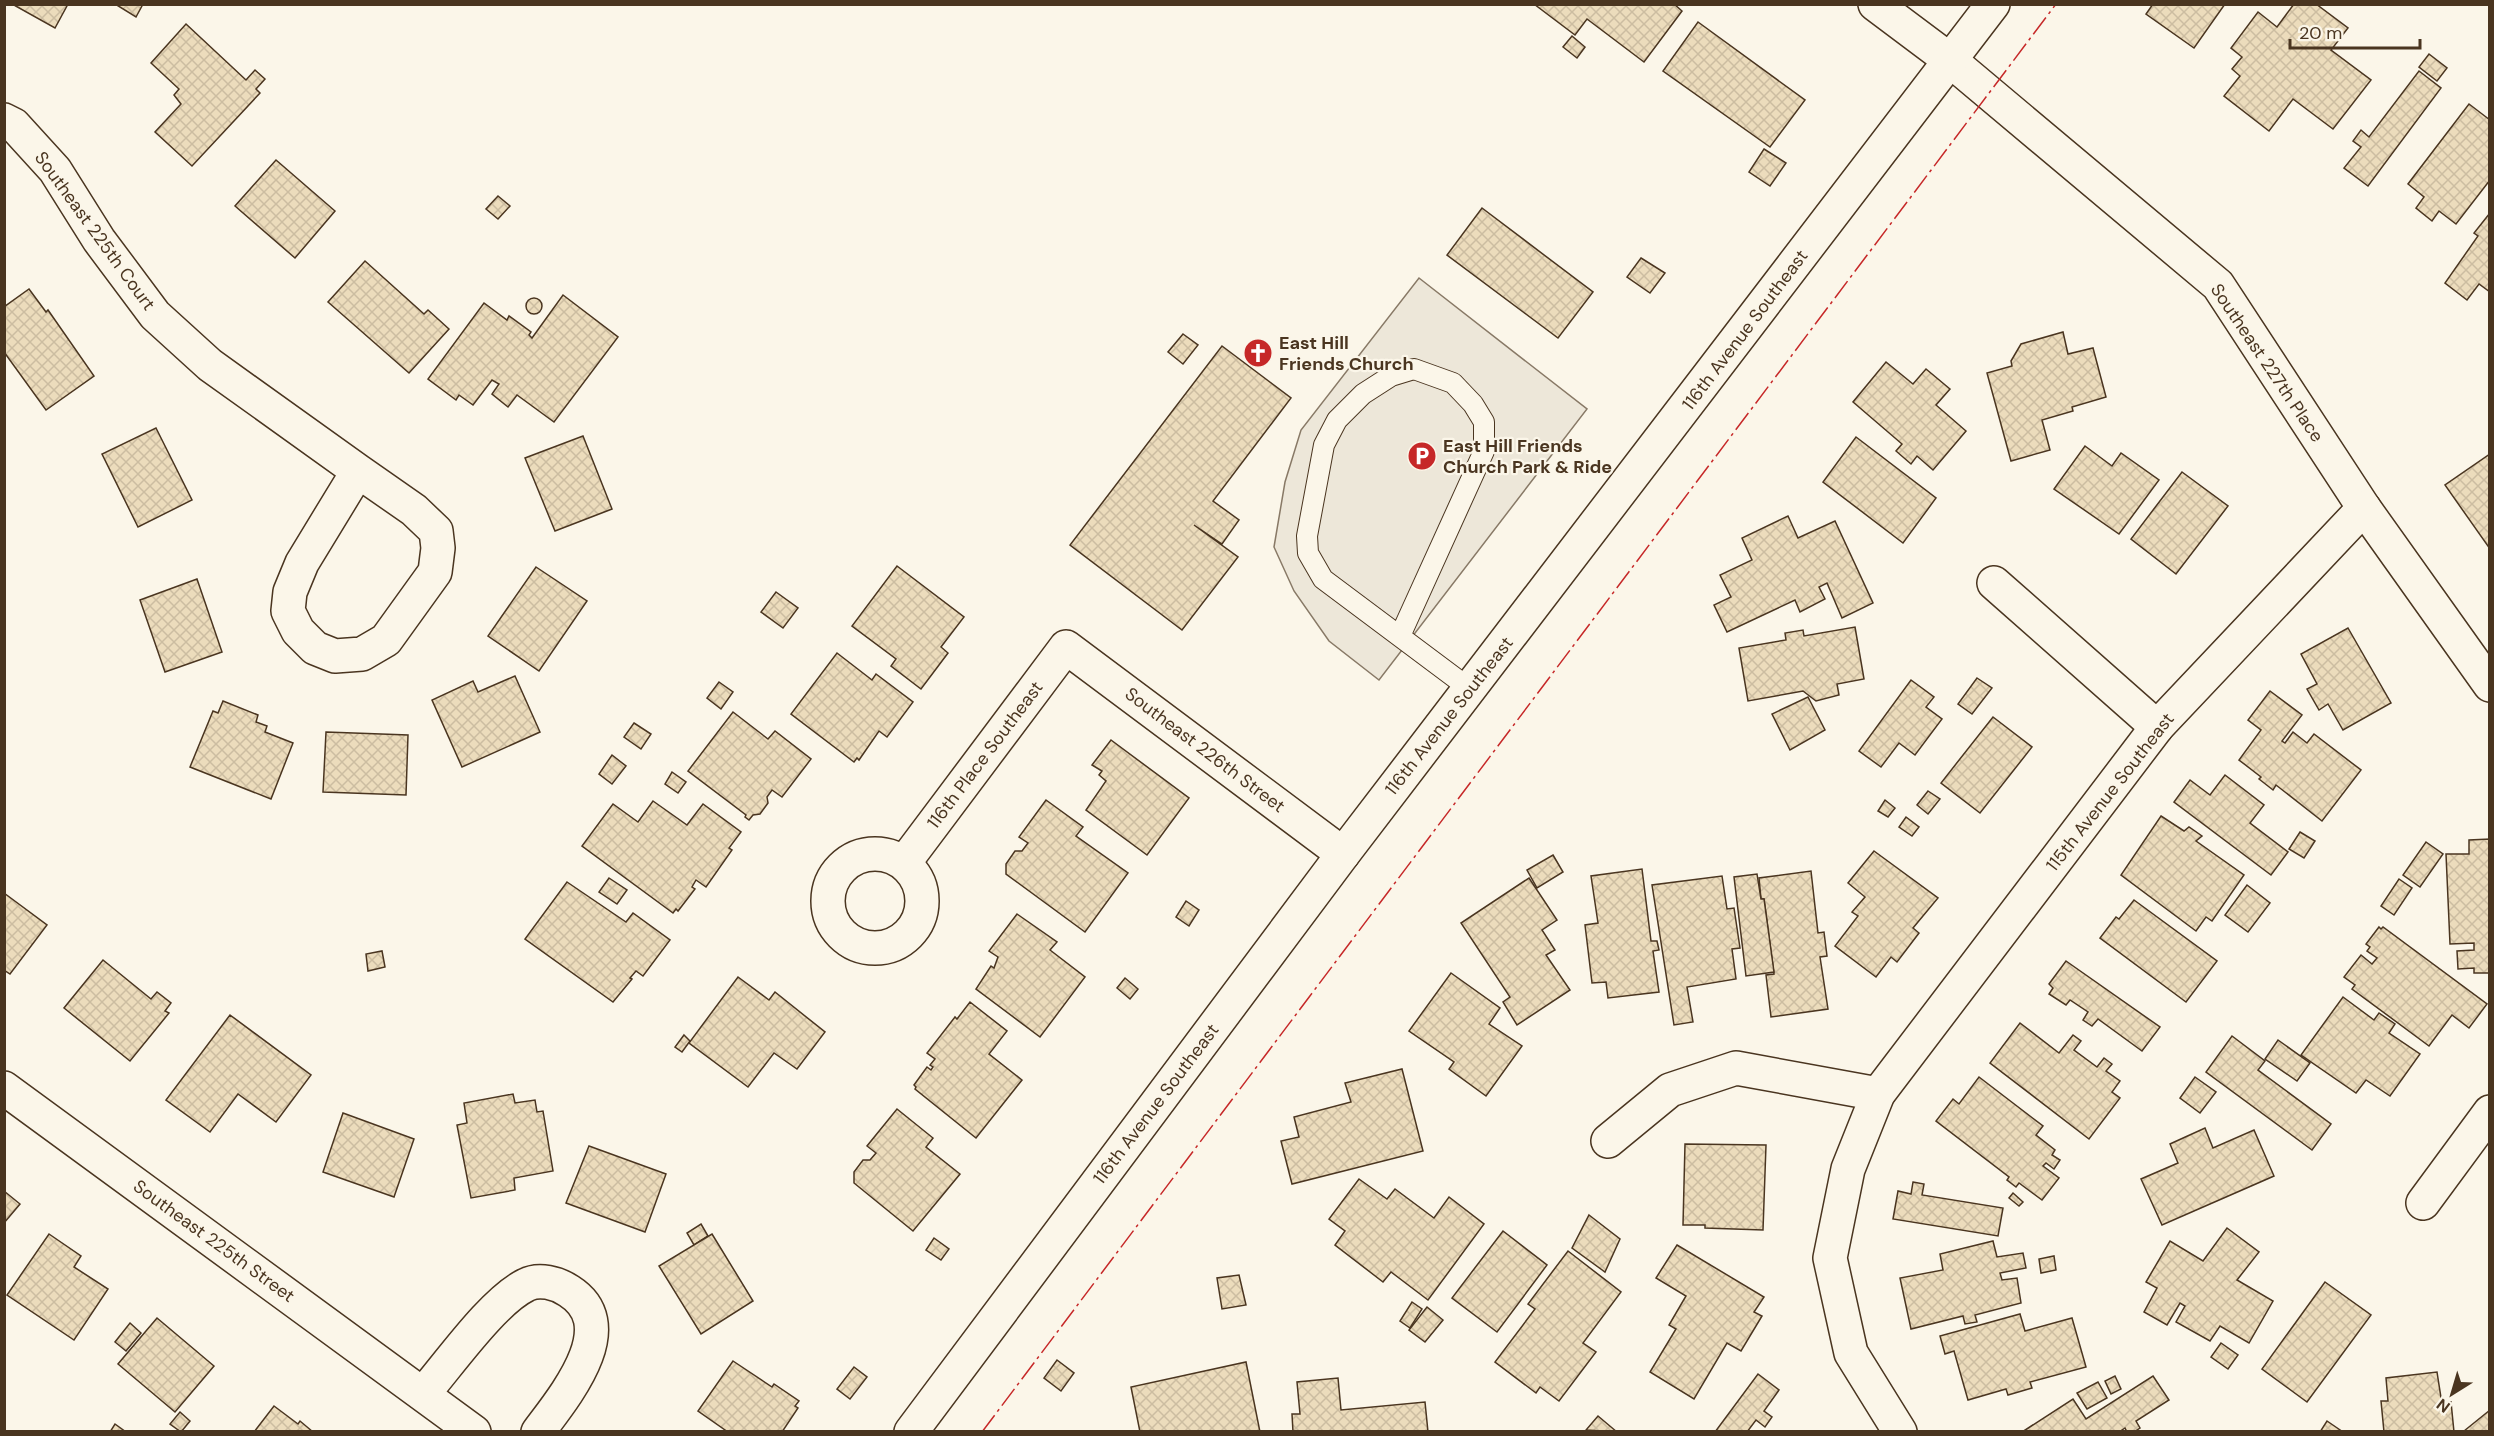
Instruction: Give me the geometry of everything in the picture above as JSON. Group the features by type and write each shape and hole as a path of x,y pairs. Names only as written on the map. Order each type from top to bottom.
{"street":[{"name":"Southeast 227th Place","path":"1875,4 1951,61 2218,285 2364,508 2490,685"},
{"name":"116th Avenue Southeast","path":"910,1431 1343,854 1993,4"},
{"name":"Southeast 225th Court","path":"4,120 14,125 55,170 99,240 155,315 210,365 414,510 436,531 438,548 435,572 386,640 362,654 335,656 315,648 298,631 288,611 290,592 302,563 358,471"},
{"name":"115th Avenue Southeast","path":"1878,1094 2157,727 2364,508"},
{"path":"1994,583 2157,727"},
{"name":"Southeast 226th Street","path":"1066,647 1343,854"},
{"name":"116th Place Southeast","path":"904,863 1066,647"},
{"path":"1608,1142 1670,1090 1736,1068 1878,1094 1848,1170 1830,1258 1851,1353 1900,1431"},
{"name":"Southeast 225th Street","path":"4,1088 474,1431"},
{"path":"2423,1203 2490,1112"},
{"path":"423,1394 507,1296 529,1284 543,1281 565,1288 580,1298 590,1312 591,1329 587,1354 574,1385 538,1431"}],"lane":[{"path":"1400,636 1484,451 1484,422 1473,404 1453,383 1414,369 1391,376 1363,394 1337,420 1324,445 1307,536 1308,554 1323,579 1470,689"}],"shaded area":[{"name":"East Hill Friends Church Park & Ride","path":"1419,278 1587,409 1379,680 1329,641 1294,591 1274,547 1285,482 1301,430"}],"building":[{"path":"12,4 68,4 55,28"},
{"path":"115,4 143,4 136,17"},
{"path":"1534,4 1674,4 1682,11 1644,62 1587,19 1575,35"},
{"path":"2153,4 2225,4 2194,48 2146,14"},
{"path":"2294,4 2316,4 2348,28 2331,50 2371,80 2333,129 2293,99 2269,131 2224,96 2240,76 2232,69 2242,57 2231,48 2258,12 2277,27"},
{"path":"1698,22 1805,100 1770,147 1663,71"},
{"path":"186,24 246,80 255,70 265,79 256,89 260,93 192,166 155,132 181,104 174,95 179,89 151,63"},
{"path":"1572,36 1585,47 1577,58 1563,47"},
{"path":"2429,54 2447,68 2437,81 2419,67"},
{"path":"2419,71 2441,88 2368,186 2344,168 2361,147 2353,141 2361,130 2369,137"},
{"path":"2469,104 2490,120 2490,180 2456,224 2439,211 2432,221 2416,208 2424,197 2408,184"},
{"path":"1764,149 1786,163 1770,186 1749,172"},
{"path":"276,160 335,211 295,258 235,206"},
{"path":"498,196 510,206 498,219 486,209"},
{"path":"1482,208 1593,292 1558,338 1447,255"},
{"path":"2490,213 2490,292 2479,284 2467,300 2445,283 2478,236 2474,233"},
{"path":"1641,258 1665,273 1650,293 1627,277"},
{"path":"365,261 424,314 428,310 449,329 409,373 328,302"},
{"path":"29,289 46,312 48,310 94,376 46,410 4,352 4,307"},
{"path":"563,295 618,337 554,422 517,395 508,407 492,394 499,384 492,380 473,405 459,395 456,400 428,379 484,303 507,320 509,316 531,332 529,335 532,338"},
{"path":"534,298 542,306 534,314 526,306"},
{"path":"2063,332 2068,354 2093,348 2106,397 2072,407 2073,411 2042,420 2050,450 2011,461 1987,373 2012,366 2011,361 2021,344"},
{"path":"1183,334 1198,345 1183,364 1168,352"},
{"path":"1222,346 1291,398 1213,501 1239,520 1222,544 1194,525 1238,557 1182,630 1070,545"},
{"path":"1886,362 1913,384 1926,369 1950,389 1936,405 1966,431 1933,470 1917,456 1911,464 1896,451 1902,444 1853,402"},
{"path":"156,428 192,500 138,527 102,454"},
{"path":"583,436 612,509 555,531 525,458"},
{"path":"1856,437 1936,498 1903,543 1823,482"},
{"path":"2085,446 2112,466 2121,453 2159,480 2119,534 2054,489"},
{"path":"2490,454 2490,549 2445,485"},
{"path":"2182,472 2228,506 2176,574 2131,539"},
{"path":"1788,516 1798,538 1835,521 1873,603 1842,618 1827,583 1819,587 1825,599 1800,612 1795,600 1727,632 1714,605 1731,597 1720,575 1752,560 1742,538"},
{"path":"897,566 964,617 941,647 948,653 921,689 891,666 896,659 852,626"},
{"path":"536,567 587,601 539,671 488,636"},
{"path":"197,579 222,652 165,672 140,600"},
{"path":"776,592 798,608 783,628 761,612"},
{"path":"1855,627 1864,679 1837,684 1839,695 1816,701 1803,691 1748,701 1739,648 1786,640 1785,633 1803,630 1804,636"},
{"path":"2348,628 2391,703 2343,730 2328,704 2319,710 2307,689 2317,684 2301,654"},
{"path":"837,653 872,680 876,674 913,702 887,737 879,731 859,760 857,758 854,762 791,714"},
{"path":"515,676 540,732 462,767 432,700 473,681 478,692"},
{"path":"1977,678 1992,688 1972,714 1958,704"},
{"path":"1911,680 1934,697 1926,707 1942,719 1915,755 1899,743 1881,767 1859,751"},
{"path":"719,682 733,692 721,709 707,698"},
{"path":"2270,691 2302,715 2282,741 2285,743 2293,732 2307,743 2314,734 2361,770 2322,821 2276,785 2273,790 2259,779 2261,777 2239,760 2261,730 2248,720"},
{"path":"1808,697 1825,730 1790,750 1772,714"},
{"path":"223,701 258,715 256,722 267,726 265,732 293,743 271,799 190,767 213,711 218,713"},
{"path":"733,712 768,739 775,731 811,759 782,797 772,790 767,797 768,803 760,814 753,815 749,820 745,817 746,815 688,771"},
{"path":"1993,717 2032,747 1980,813 1941,783"},
{"path":"634,723 651,734 641,749 624,737"},
{"path":"326,732 408,735 406,795 323,792"},
{"path":"1111,740 1189,798 1147,855 1086,810 1106,781 1099,775 1102,771 1092,765"},
{"path":"612,755 626,766 612,784 599,774"},
{"path":"672,772 686,782 678,793 665,784"},
{"path":"2225,775 2264,805 2250,823 2288,852 2271,875 2174,802 2190,780 2210,795"},
{"path":"1928,791 1940,799 1928,814 1917,805"},
{"path":"1046,800 1083,827 1076,836 1128,873 1085,932 1006,874 1006,864 1015,851 1022,851 1028,843 1019,837"},
{"path":"1885,800 1895,808 1888,817 1878,811"},
{"path":"653,801 687,825 703,804 741,832 729,848 732,850 706,887 696,880 692,887 695,889 678,911 676,909 673,913 582,846 613,804 638,822"},
{"path":"2161,816 2184,831 2189,827 2202,836 2196,841 2244,875 2212,921 2206,917 2196,931 2121,875"},
{"path":"1906,817 1919,827 1912,836 1899,827"},
{"path":"2300,832 2315,841 2304,858 2289,849"},
{"path":"2490,839 2490,973 2474,973 2474,968 2458,969 2457,951 2474,950 2474,943 2450,944 2446,854 2469,854 2469,840"},
{"path":"2426,842 2443,854 2420,887 2403,875"},
{"path":"1874,851 1938,898 1913,928 1919,933 1897,962 1891,957 1876,977 1835,946 1858,916 1852,912 1865,897 1848,883"},
{"path":"1553,855 1563,872 1537,888 1527,870"},
{"path":"1642,869 1651,941 1657,941 1659,950 1653,951 1659,992 1608,998 1606,982 1592,983 1585,925 1598,923 1591,876"},
{"path":"1811,871 1818,933 1824,932 1827,956 1820,957 1828,1009 1771,1017 1766,975 1774,974 1759,878"},
{"path":"1757,874 1761,899 1764,899 1774,972 1746,976 1734,877"},
{"path":"1722,876 1727,909 1734,908 1740,948 1732,949 1736,979 1687,987 1693,1022 1674,1025 1652,885"},
{"path":"609,878 627,890 617,904 599,892"},
{"path":"1529,878 1557,920 1542,930 1555,950 1546,955 1570,990 1517,1025 1503,1002 1510,997 1461,923"},
{"path":"2399,879 2412,888 2394,915 2381,906"},
{"path":"567,882 626,922 633,913 670,940 643,976 636,971 613,1002 525,939"},
{"path":"2247,885 2270,903 2248,932 2225,915"},
{"path":"4,893 47,925 10,974 4,970"},
{"path":"2134,900 2217,961 2186,1002 2100,938 2116,917 2119,919"},
{"path":"1186,901 1199,910 1189,926 1176,917"},
{"path":"1017,914 1057,942 1050,950 1085,977 1040,1037 976,989 991,966 994,968 998,957 989,951"},
{"path":"2379,927 2381,929 2383,927 2487,1004 2469,1028 2452,1015 2429,1046 2352,989 2355,985 2344,977 2361,955 2372,964 2377,958 2367,951 2370,947 2366,944"},
{"path":"382,951 385,967 368,971 366,954"},
{"path":"103,960 151,999 157,992 171,1003 165,1011 169,1013 130,1061 64,1008"},
{"path":"2066,961 2160,1027 2142,1051 2098,1019 2092,1026 2083,1020 2088,1012 2070,1000 2066,1005 2049,994 2053,988 2049,984"},
{"path":"1451,973 1500,1008 1489,1024 1522,1046 1486,1096 1449,1069 1454,1062 1409,1031"},
{"path":"738,977 769,1000 775,992 825,1032 797,1069 774,1053 748,1087 689,1043"},
{"path":"1125,978 1138,989 1130,999 1117,988"},
{"path":"2343,997 2374,1020 2379,1013 2395,1024 2389,1033 2420,1054 2390,1096 2366,1080 2356,1093 2301,1055"},
{"path":"970,1002 1007,1031 989,1054 1022,1080 976,1138 915,1089 914,1085 927,1067 931,1070 933,1067 930,1065 935,1059 927,1053"},
{"path":"230,1015 311,1075 276,1122 238,1094 210,1132 166,1100"},
{"path":"2020,1023 2059,1053 2073,1035 2081,1041 2074,1050 2097,1067 2104,1058 2112,1064 2106,1071 2120,1081 2112,1092 2120,1098 2089,1139 1990,1063"},
{"path":"684,1035 690,1041 682,1052 675,1047"},
{"path":"2232,1036 2265,1061 2258,1070 2331,1124 2312,1150 2206,1072"},
{"path":"2278,1040 2310,1063 2297,1081 2265,1059"},
{"path":"1402,1069 1423,1151 1292,1184 1281,1141 1299,1137 1294,1117 1351,1102 1345,1083"},
{"path":"1979,1077 2043,1126 2036,1135 2055,1150 2052,1155 2060,1160 2054,1169 2046,1163 2043,1166 2059,1178 2042,1200 2019,1183 2016,1187 2007,1180 2009,1177 1936,1121 1953,1099 1959,1104"},
{"path":"2195,1077 2216,1092 2200,1113 2180,1098"},
{"path":"513,1094 515,1103 535,1100 537,1112 543,1111 553,1171 514,1178 515,1190 471,1198 457,1125 467,1123 464,1103"},
{"path":"897,1109 933,1138 926,1147 960,1174 913,1231 854,1183 854,1172 863,1160 870,1160 876,1153 867,1146"},
{"path":"343,1113 414,1139 394,1197 323,1172"},
{"path":"2205,1128 2213,1148 2254,1130 2274,1176 2162,1225 2141,1179 2178,1163 2170,1144"},
{"path":"1685,1144 1766,1145 1763,1230 1683,1225"},
{"path":"589,1146 666,1174 645,1232 566,1203"},
{"path":"1359,1179 1387,1199 1395,1189 1434,1218 1449,1197 1484,1224 1428,1300 1391,1272 1383,1282 1335,1245 1345,1231 1329,1219"},
{"path":"1913,1182 1924,1184 1922,1195 2003,1208 1998,1236 1893,1219 1898,1191 1911,1194"},
{"path":"4,1191 20,1204 4,1223"},
{"path":"2013,1193 2023,1202 2019,1206 2009,1198"},
{"path":"1589,1215 1620,1239 1605,1272 1572,1248"},
{"path":"701,1224 708,1236 694,1245 687,1233"},
{"path":"2227,1228 2259,1252 2237,1280 2273,1301 2249,1343 2220,1326 2210,1341 2176,1322 2185,1306 2180,1303 2167,1325 2144,1312 2157,1288 2146,1282 2170,1241 2203,1261"},
{"path":"1503,1231 1547,1265 1497,1332 1452,1298"},
{"path":"49,1234 81,1256 74,1267 108,1289 74,1340 7,1295"},
{"path":"712,1234 753,1301 701,1334 659,1266"},
{"path":"934,1238 949,1249 941,1260 926,1250"},
{"path":"1993,1241 1997,1257 2023,1253 2026,1268 2000,1273 2002,1280 2017,1278 2021,1303 1975,1315 1977,1322 1965,1324 1963,1316 1911,1329 1900,1278 1943,1270 1940,1254"},
{"path":"1677,1245 1764,1297 1754,1312 1762,1316 1741,1351 1727,1343 1694,1399 1650,1372 1676,1329 1669,1325 1686,1296 1656,1278"},
{"path":"1568,1251 1621,1292 1583,1343 1596,1352 1559,1401 1540,1387 1536,1393 1495,1362 1535,1309 1528,1304"},
{"path":"2054,1256 2056,1270 2041,1273 2039,1259"},
{"path":"1239,1275 1246,1305 1222,1309 1217,1278"},
{"path":"2325,1282 2371,1315 2307,1402 2262,1369"},
{"path":"1412,1302 1422,1309 1410,1328 1400,1321"},
{"path":"1427,1307 1443,1320 1425,1342 1409,1330"},
{"path":"2020,1314 2025,1331 2072,1318 2086,1367 2030,1382 2032,1388 2008,1395 2006,1389 1968,1400 1954,1351 1945,1354 1940,1336"},
{"path":"157,1318 214,1366 175,1412 118,1364"},
{"path":"130,1323 141,1333 126,1351 115,1342"},
{"path":"2221,1343 2238,1355 2228,1369 2211,1357"},
{"path":"1057,1360 1074,1373 1061,1391 1044,1378"},
{"path":"733,1361 772,1387 774,1384 799,1401 795,1406 798,1408 782,1432 728,1432 698,1411"},
{"path":"1246,1362 1260,1432 1140,1432 1131,1387"},
{"path":"854,1367 867,1377 850,1399 837,1389"},
{"path":"2437,1372 2442,1404 2451,1402 2454,1432 2384,1432 2381,1401 2388,1401 2386,1378"},
{"path":"1758,1374 1779,1390 1764,1411 1772,1417 1765,1427 1756,1420 1747,1432 1715,1432"},
{"path":"2115,1376 2121,1389 2111,1394 2105,1381"},
{"path":"2153,1376 2169,1400 2136,1421 2140,1428 2134,1432 2127,1432 2125,1428 2119,1432 2022,1432 2073,1399 2086,1419"},
{"path":"1338,1378 1341,1410 1425,1402 1428,1432 1293,1432 1292,1414 1300,1414 1297,1382"},
{"path":"2098,1382 2107,1398 2087,1409 2077,1393"},
{"path":"274,1406 298,1424 300,1421 313,1432 254,1432"},
{"path":"2490,1410 2490,1432 2464,1431"},
{"path":"180,1412 190,1421 181,1432 170,1424"},
{"path":"1598,1416 1617,1432 1586,1430"},
{"path":"2327,1421 2343,1432 2320,1432"},
{"path":"115,1424 126,1432 110,1432"}],"power":[{"path":"982,1432 2056,4"}],"place":[{"name":"East Hill Friends Church","path":"1258,353"},
{"name":"East Hill Friends Church Park & Ride","path":"1422,456"}]}
